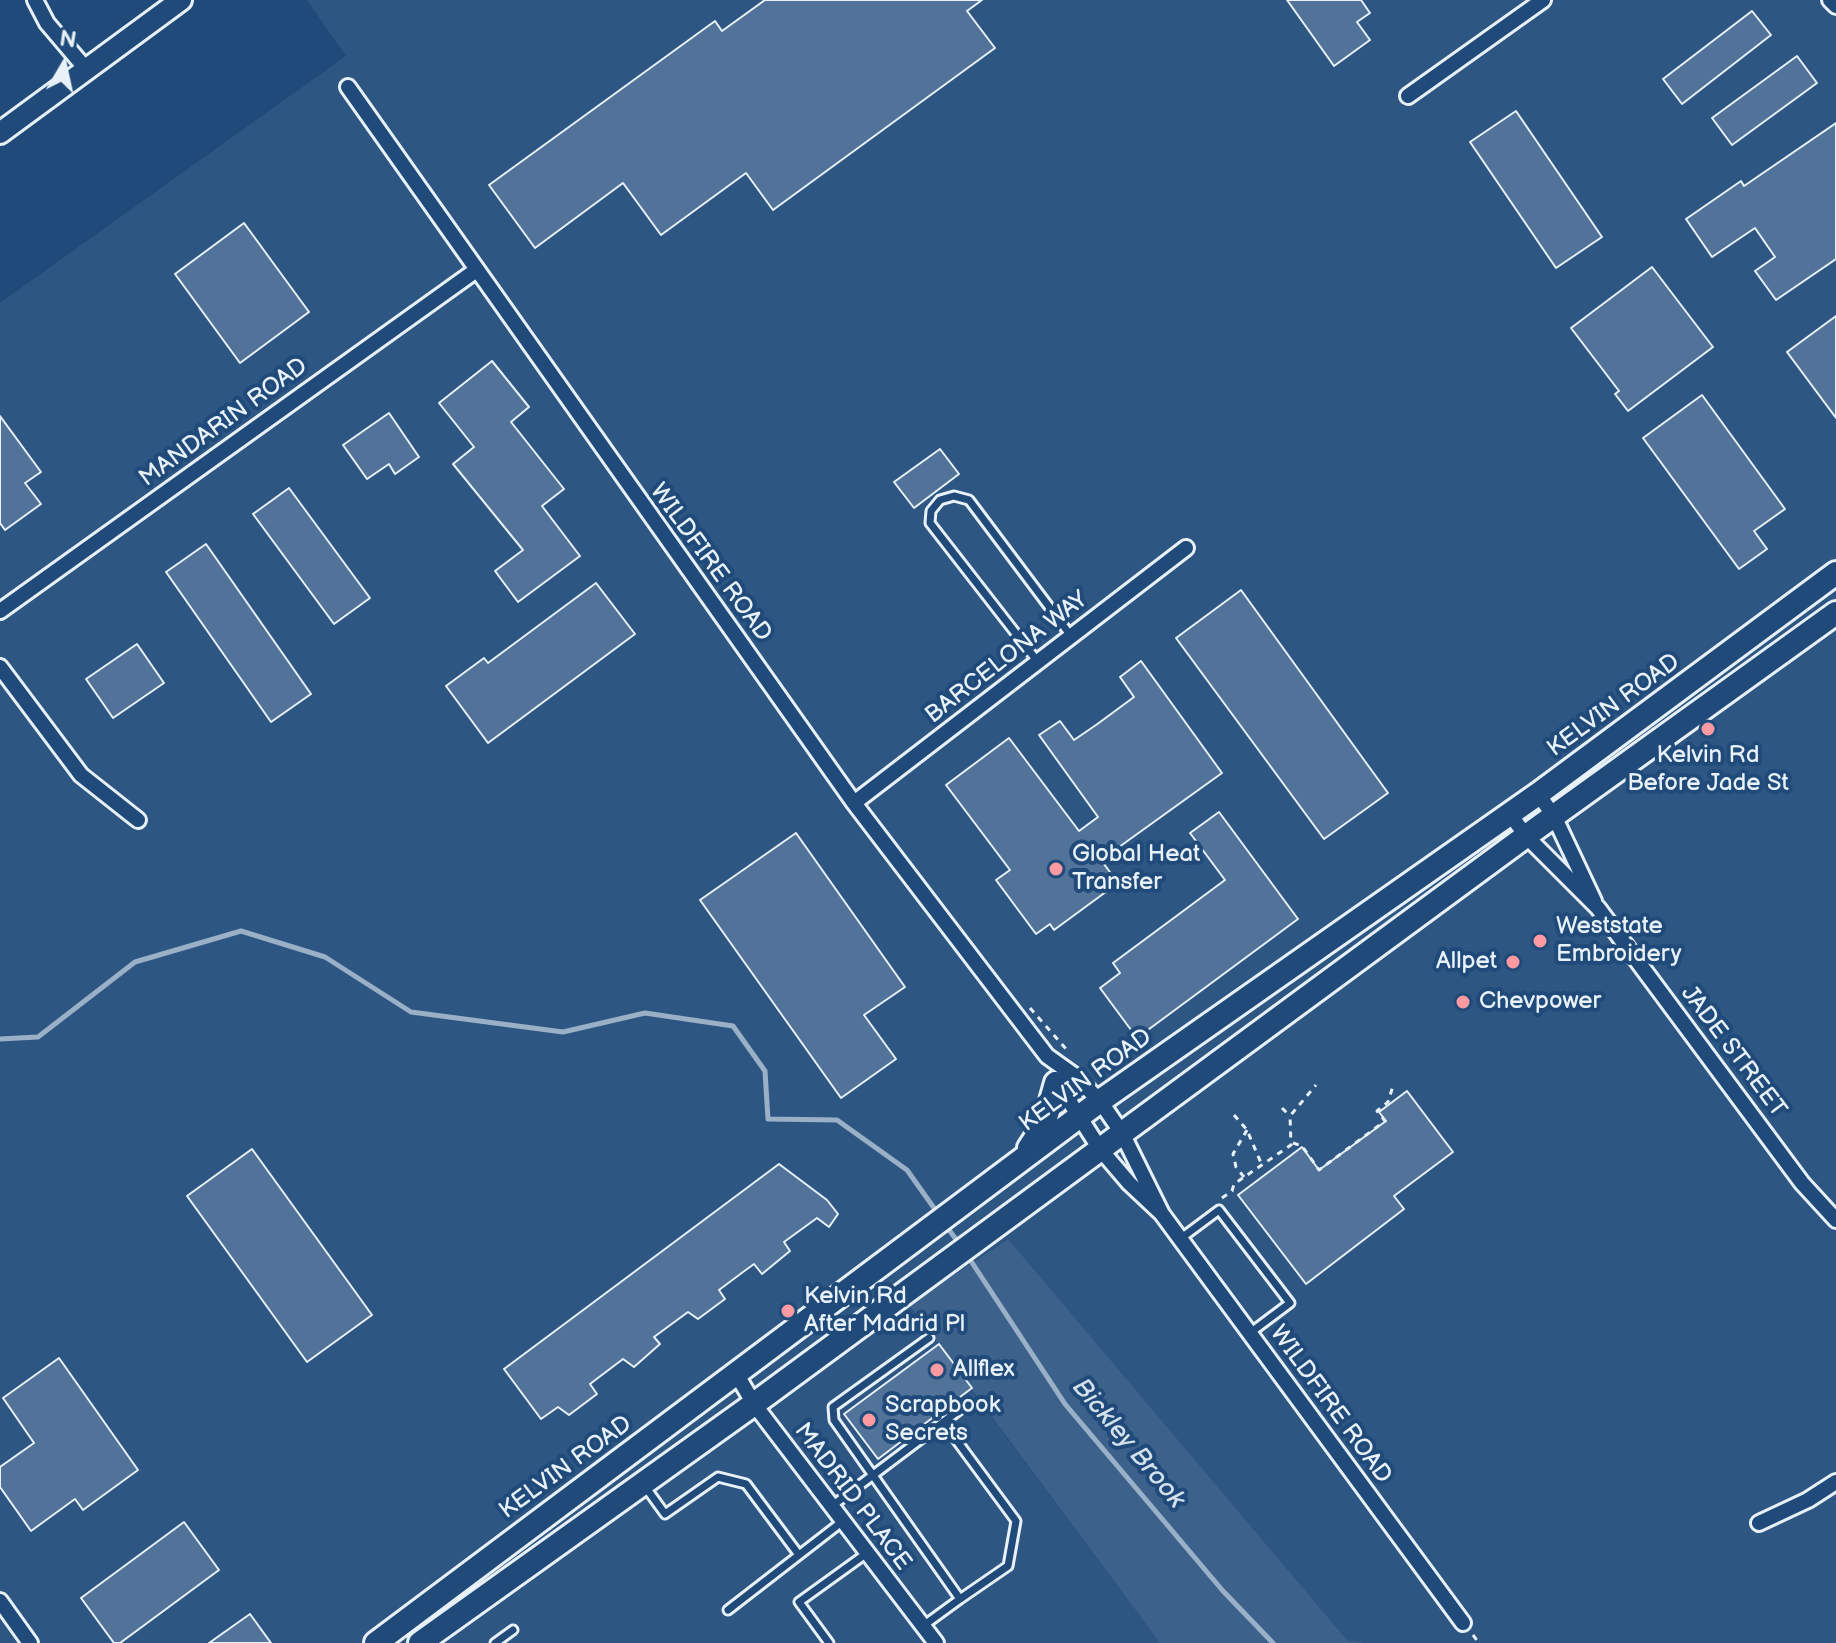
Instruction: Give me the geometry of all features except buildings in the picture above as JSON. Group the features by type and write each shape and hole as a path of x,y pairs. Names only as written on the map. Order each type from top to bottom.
{"main road":[{"name":"KELVIN ROAD","path":"376,1643 404,1618 737,1375 1078,1117 1538,794 1836,573"},
{"path":"420,1643 443,1631 1526,836 1836,613"},
{"path":"1667,699 1677,708 1686,710 1715,700"},
{"path":"1022,1159 1044,1125 1056,1083"},
{"path":"545,1517 563,1540"}],"street":[{"path":"35,0 47,23 86,69"},
{"path":"0,133 181,0"},
{"path":"1408,96 1543,0"},
{"path":"1830,0 1836,6"},
{"name":"WILDFIRE ROAD","path":"348,87 475,271 854,803 1047,1056 1075,1076 1100,1101 1122,1133 1162,1214 1463,1623"},
{"name":"MANDARIN ROAD","path":"0,611 475,271"},
{"name":"BARCELONA WAY","path":"854,803 1186,548"},
{"path":"0,667 81,775 138,820"},
{"name":"JADE STREET","path":"1538,794 1554,816 1598,908"},
{"name":"JADE STREET","path":"1510,814 1526,836 1598,908 1802,1183 1836,1220"},
{"name":"WILDFIRE ROAD","path":"1047,1056 1056,1083 1100,1149 1129,1183 1162,1214"},
{"name":"MADRID PLACE","path":"737,1375 754,1404 936,1643"},
{"path":"1759,1523 1808,1500 1836,1482"},
{"path":"0,1601 30,1643"}],"lane":[{"path":"1038,662 930,523 931,511 940,500 954,496 969,500 1071,636"},
{"path":"1180,1239 1219,1210 1290,1303 1250,1333"},
{"path":"929,1338 833,1407 834,1420 960,1599"},
{"path":"832,1506 970,1402"},
{"path":"923,1626 1008,1566 1016,1521 943,1422"},
{"path":"643,1483 665,1514 718,1477 746,1484 799,1555"},
{"path":"728,1610 843,1521"},
{"path":"829,1643 799,1602 867,1553"},
{"path":"495,1643 513,1630"}],"path":[{"path":"1293,1143 1288,1129 1290,1116 1316,1085"},
{"path":"1293,1143 1302,1146 1319,1170 1385,1121 1377,1111 1388,1102 1393,1086"},
{"path":"1282,1108 1290,1116"},
{"path":"1234,1115 1247,1130 1262,1164"},
{"path":"1244,1177 1236,1167 1233,1154 1247,1130"},
{"path":"1219,1210 1222,1198 1244,1177 1293,1143"}],"shaded area":[{"path":"307,0 1836,0 1836,1643 1365,1643 1347,1640 1007,1239 909,1306 1160,1643 0,1643 0,303 346,56"},
{"path":"1008,1239 1347,1640 1365,1643 1160,1643 909,1305"}],"waterway":[{"name":"Bickley Brook","path":"0,1039 38,1037 135,962 241,931 325,957 411,1012 563,1032 645,1013 733,1026 765,1071 768,1119 837,1120 907,1170 939,1215"},
{"name":"Bickley Brook","path":"944,1223 958,1242"},
{"name":"Bickley Brook","path":"969,1258 1065,1404 1223,1591 1273,1643"}],"place":[{"name":"Kelvin Rd Before Jade St","path":"1708,729"},
{"name":"Global Heat Transfer","path":"1056,869"},
{"name":"Weststate Embroidery","path":"1540,941"},
{"name":"Allpet","path":"1513,962"},
{"name":"Chevpower","path":"1463,1002"},
{"name":"Kelvin Rd After Madrid Pl","path":"788,1311"},
{"name":"Allflex","path":"937,1370"},
{"name":"Scrapbook Secrets","path":"869,1420"}]}
